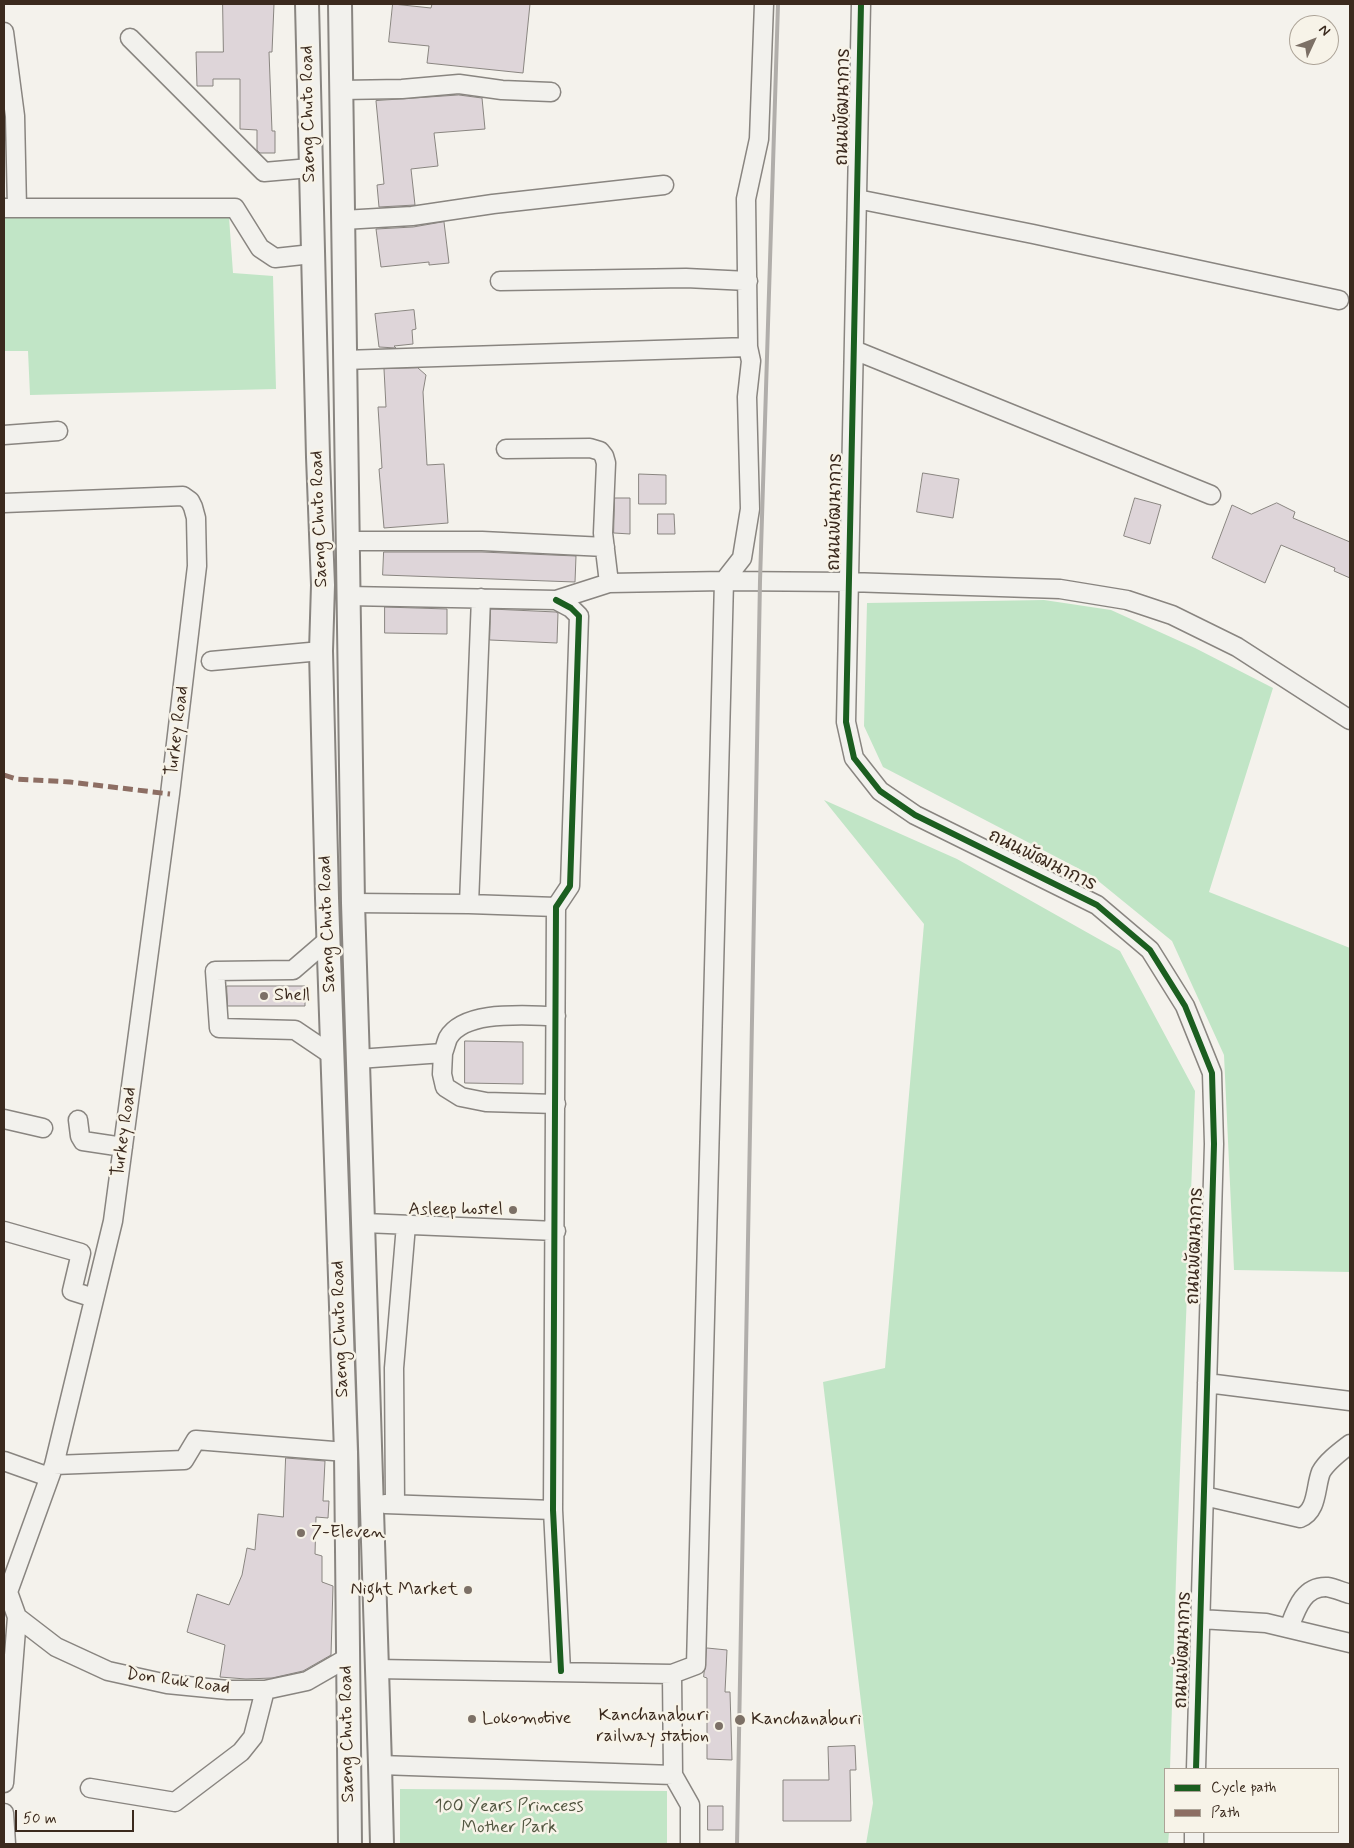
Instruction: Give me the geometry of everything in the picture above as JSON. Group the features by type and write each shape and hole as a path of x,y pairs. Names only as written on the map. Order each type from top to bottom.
{"main road":[{"name":"Saeng Chuto Road","path":"307,4 312,254 323,585 321,651 327,898 346,1452 350,1844"},
{"name":"Saeng Chuto Road","path":"340,4 353,903 382,1844"},
{"path":"318,457 346,456"},
{"path":"327,898 353,903"},
{"path":"335,1151 361,1153"}],"street":[{"path":"376,1669 672,1674 696,1666 724,581 742,558 750,509 747,397 751,361 748,347 746,199 759,139 764,4"},
{"name":"ถนนพัฒนาการ","path":"861,4 846,722 854,758 880,791 914,815 1097,906 1150,950 1185,1006 1212,1073 1214,1144 1196,1768"},
{"path":"4,32 15,116 10,208 235,208 260,248 275,258 312,254"},
{"path":"130,38 264,172 310,168"},
{"path":"341,90 402,89 459,84 502,90 551,92"},
{"path":"343,220 412,216 493,204 664,185"},
{"path":"857,199 1033,234 1339,300"},
{"path":"500,281 686,278 748,281"},
{"path":"344,360 748,347"},
{"path":"854,350 1211,494"},
{"path":"4,435 58,431"},
{"path":"506,449 590,448 604,456 606,463 603,532 609,583"},
{"name":"Turkey Road","path":"4,503 184,496 193,507 196,518 197,566 113,1221 52,1471 6,1591"},
{"path":"347,540 482,541 605,547"},
{"path":"348,596 556,600 609,583 724,581 849,582 1060,589 1127,600 1172,615 1237,647 1350,720"},
{"path":"469,904 482,598"},
{"path":"556,600 571,608 580,616 570,886 556,907 556,1231 553,1510 561,1671"},
{"path":"211,661 321,651"},
{"path":"353,903 556,907"},
{"path":"329,939 293,970 215,971 219,1028 296,1030 332,1055"},
{"path":"556,1016 489,1016 471,1021 456,1029 449,1037 443,1053 442,1074 445,1087 461,1097 486,1102 556,1104"},
{"path":"358,1059 443,1053"},
{"path":"4,1119 42,1128"},
{"path":"78,1120 80,1136 83,1141 123,1147"},
{"path":"364,1223 556,1231"},
{"path":"396,1504 394,1368 406,1225"},
{"path":"4,1231 81,1253 72,1291 94,1298"},
{"path":"1207,1383 1350,1401"},
{"path":"4,1461 52,1471 184,1460 196,1440 346,1452"},
{"path":"1204,1496 1300,1518 1313,1505 1322,1471 1350,1444"},
{"path":"372,1503 553,1510"},
{"path":"1289,1628 1300,1603 1313,1590 1327,1587 1350,1594"},
{"path":"4,1782 17,1617 6,1591"},
{"name":"Don Ruk Road","path":"17,1617 56,1647 108,1671 167,1684 228,1690 265,1690 307,1681 347,1658"},
{"path":"1200,1619 1266,1623 1350,1644"},
{"path":"672,1674 673,1775 690,1805 690,1844"},
{"path":"90,1788 175,1802 241,1752 253,1737 265,1690"},
{"path":"380,1765 673,1775"},
{"path":"4,1813 6,1844"}],"green space":[{"path":"4,216 229,217 233,273 273,276 276,389 30,395 28,351 4,351"},
{"path":"1044,600 1111,610 1195,648 1273,688 1209,892 1350,948 1350,1272 1234,1270 1224,1055 1172,941 1091,875 883,767 864,726 867,603"},
{"path":"824,800 957,859 1120,951 1195,1091 1170,1768 1164,1768 1164,1833 1169,1833 1168,1844 866,1844 873,1803 823,1382 885,1368 924,924"},
{"name":"100 Years Princess Mother Park","path":"400,1789 667,1791 667,1844 400,1844"}],"building":[{"path":"223,4 274,4 272,52 269,52 272,131 275,131 275,153 260,153 257,150 257,130 240,129 240,79 213,79 213,86 197,86 196,52 223,52"},
{"path":"393,4 431,8 432,4 530,4 523,73 427,63 429,46 389,42"},
{"path":"459,95 482,98 485,129 434,133 438,166 411,169 415,205 379,207 377,185 384,184 376,101"},
{"path":"444,222 449,263 429,265 429,262 381,267 376,229 413,227"},
{"path":"414,310 416,329 412,330 413,344 394,346 396,348 379,347 375,314"},
{"path":"418,368 426,375 423,392 427,465 444,464 448,523 384,528 379,469 382,468 378,407 386,407 384,369"},
{"path":"923,473 959,479 953,518 917,512"},
{"path":"639,474 666,475 666,504 639,504"},
{"path":"615,498 630,498 630,534 614,533"},
{"path":"1135,498 1161,505 1150,544 1124,536"},
{"path":"1277,503 1295,512 1293,518 1350,542 1350,578 1334,571 1335,568 1281,545 1265,583 1212,558 1232,505 1251,514"},
{"path":"658,514 674,514 675,534 658,534"},
{"path":"384,552 482,552 576,556 575,582 383,575"},
{"path":"385,607 447,609 447,634 385,633"},
{"path":"491,609 558,613 557,643 490,640"},
{"name":"Shell","path":"227,986 305,986 305,1006 228,1006"},
{"path":"465,1041 523,1042 523,1084 465,1083"},
{"path":"286,1458 325,1461 323,1501 329,1501 328,1518 316,1517 315,1554 322,1556 322,1582 333,1586 331,1655 303,1671 272,1678 220,1677 225,1645 187,1632 197,1594 229,1605 242,1575 247,1548 255,1550 258,1514 283,1517"},
{"name":"Kanchanaburi railway station","path":"707,1648 727,1650 725,1692 730,1692 732,1760 707,1759 707,1678 704,1677"},
{"path":"855,1746 856,1770 850,1770 851,1821 783,1821 783,1780 829,1780 828,1747"},
{"path":"708,1806 723,1806 723,1830 708,1830"}],"railway":[{"path":"737,1844 760,581 778,4"}],"marked path":[{"path":"4,775 16,779 70,782 170,794"}],"cycle path":[{"path":"861,4 846,722 854,758 880,791 915,815 1097,905 1150,950 1185,1006 1212,1073 1214,1144 1196,1768"},
{"path":"556,600 571,608 579,616 570,886 556,907 553,1510 561,1671"}],"place":[{"name":"Shell","path":"264,996"},
{"name":"Asleep hostel","path":"513,1210"},
{"name":"7-Eleven","path":"301,1533"},
{"name":"Night Market","path":"468,1590"},
{"name":"Lokomotive","path":"472,1719"},
{"name":"Kanchanaburi","path":"740,1720"},
{"name":"Kanchanaburi railway station","path":"719,1726"}]}
